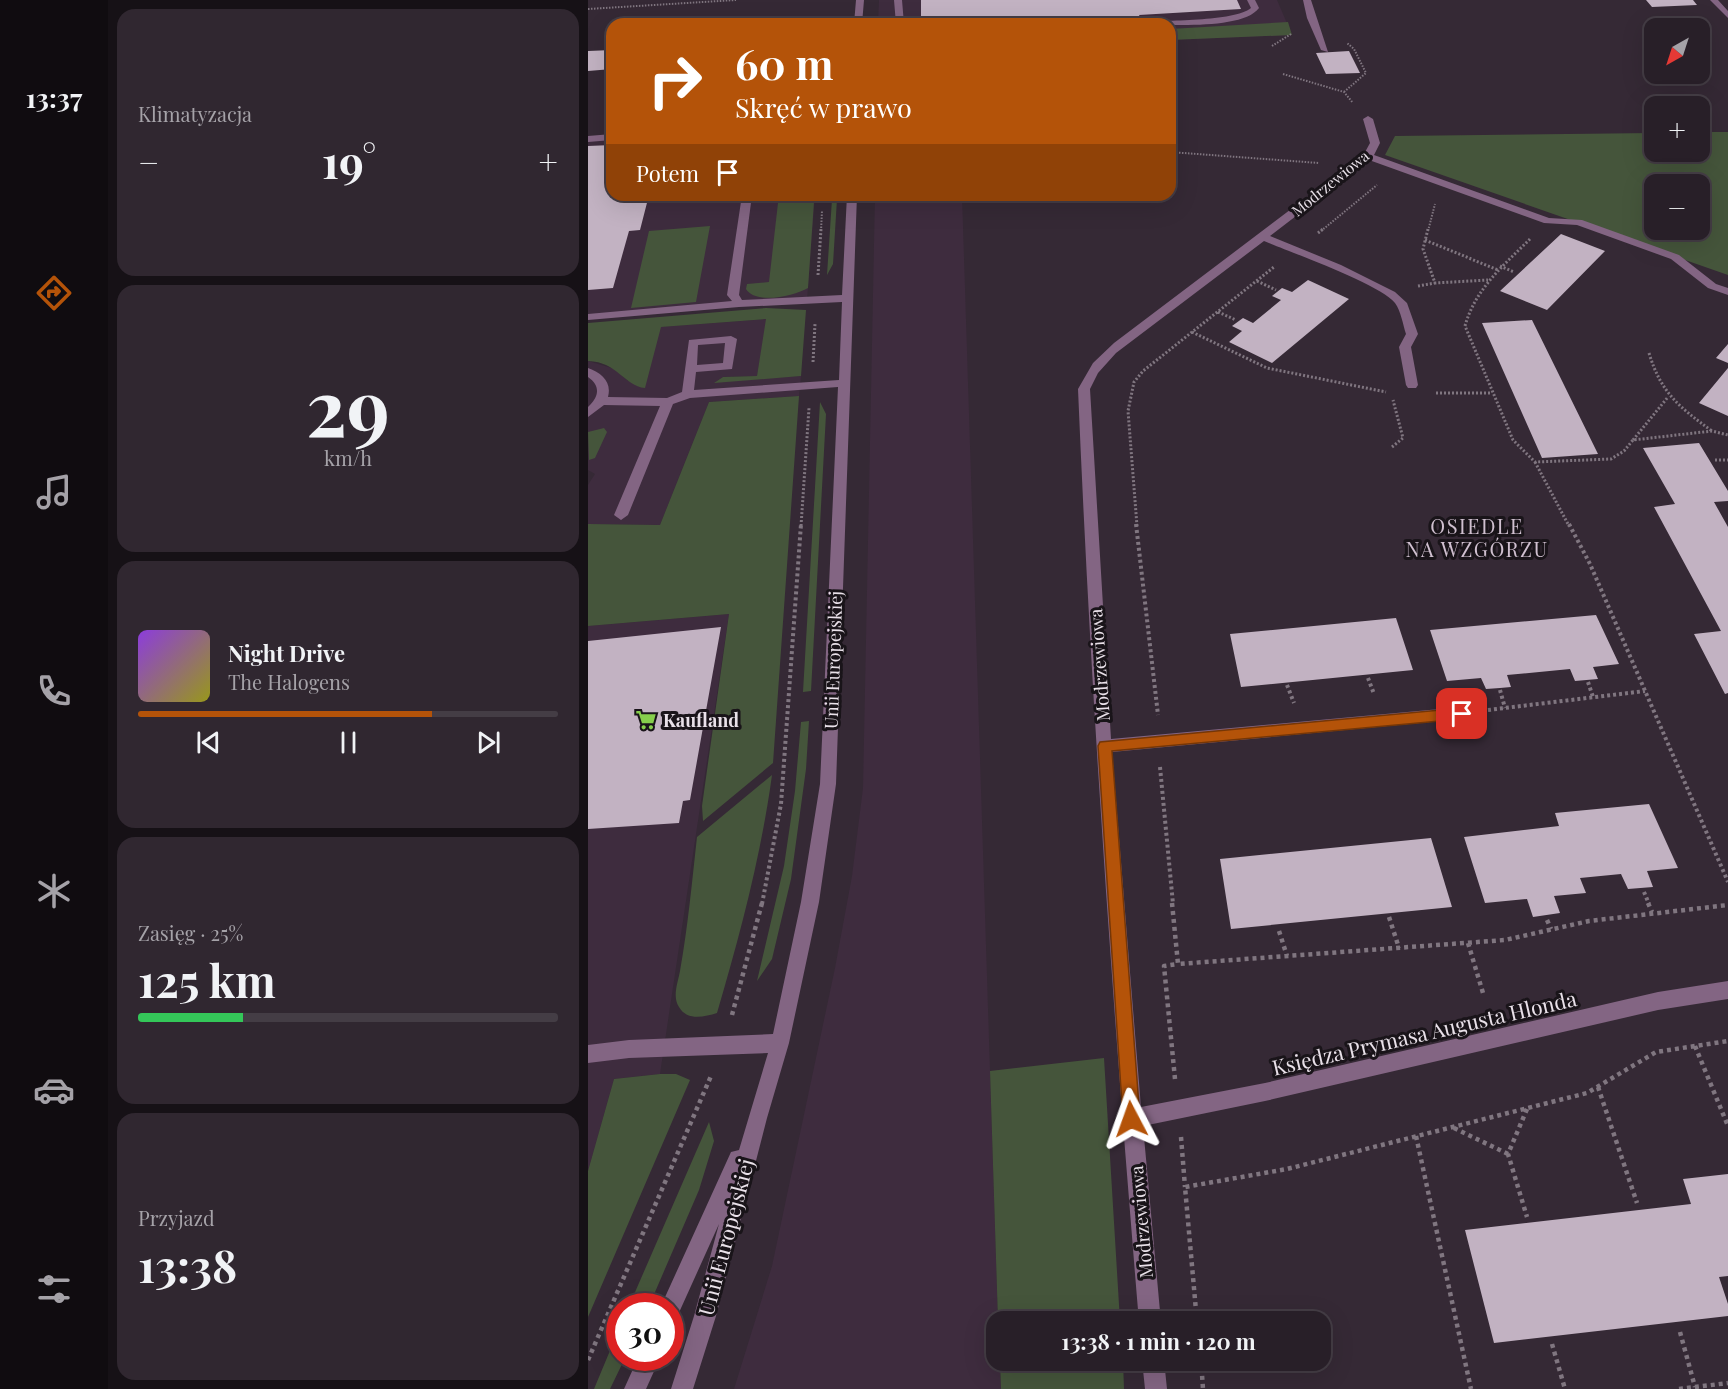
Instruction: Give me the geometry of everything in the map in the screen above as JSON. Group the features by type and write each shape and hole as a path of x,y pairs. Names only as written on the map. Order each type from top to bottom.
{"street":[{"path":"858,18 860,0"},
{"path":"898,0 900,18"},
{"path":"1176,22 1235,19 1252,12 1255,8 1251,0"},
{"path":"1306,0 1311,18 1326,50"},
{"path":"1714,0 1728,16"},
{"name":"Modrzewiowa","path":"1149,1311 1131,1119 1090,529 1084,390 1098,363 1118,346 1368,156 1375,142 1368,119"},
{"path":"588,139 606,138"},
{"path":"1368,156 1548,221 1578,222 1674,257 1713,286 1728,292"},
{"path":"739,304 733,295 746,201"},
{"name":"Unii Europejskiej","path":"682,1389 705,1316 757,1118 780,1043 810,902 828,784 852,201"},
{"path":"1263,237 1297,249 1379,286 1401,303 1412,334 1405,347 1418,389"},
{"path":"588,317 739,304 848,298"},
{"path":"688,394 690,369"},
{"path":"588,372 601,380 604,387 601,401 588,413"},
{"path":"601,401 668,402 688,394 845,382"},
{"path":"621,515 668,402"},
{"path":"1105,746 1462,714"},
{"name":"Księdza Prymasa Augusta Hlonda","path":"1131,1119 1265,1092 1658,1001 1728,990"},
{"path":"588,1054 629,1049 780,1043"},
{"name":"Unii Europejskiej","path":"678,1293 757,1118"},
{"path":"635,1389 643,1371"},
{"path":"1154,1371 1156,1389"}],"path":[{"path":"588,9 736,0"},
{"path":"1283,74 1344,92 1368,119"},
{"path":"1176,152 1321,163"},
{"path":"1178,964 1159,758 1162,722 1156,710 1132,482 1128,411 1134,382 1143,371 1399,167"},
{"path":"1441,182 1423,249 1435,283 1489,279"},
{"path":"736,1002 759,920 781,804 823,207"},
{"path":"1548,221 1489,279 1470,308 1465,326 1513,440 1535,462 1590,564 1728,882"},
{"path":"1425,240 1514,272"},
{"path":"1257,280 1276,290"},
{"path":"1218,312 1236,320"},
{"path":"1192,332 1267,368 1391,393 1403,438 1392,447"},
{"path":"1649,353 1654,372 1668,397 1712,431"},
{"path":"1418,389 1492,393"},
{"path":"1535,462 1611,459 1624,451 1668,397"},
{"path":"1633,440 1712,431 1728,435"},
{"path":"1715,460 1728,460"},
{"path":"1588,682 1593,697"},
{"path":"1500,690 1505,708"},
{"path":"1462,714 1645,691"},
{"path":"1644,892 1652,912"},
{"path":"1196,1311 1164,966 1505,940 1589,921 1728,905"},
{"path":"1389,917 1399,948"},
{"path":"1547,920 1551,929"},
{"path":"1279,930 1287,956"},
{"path":"1468,943 1483,993"},
{"path":"1185,1187 1287,1169 1587,1093 1656,1052 1728,1041"},
{"path":"1695,1046 1728,1126"},
{"path":"1598,1087 1637,1203"},
{"path":"588,1359 702,1100"},
{"path":"1527,1109 1508,1154 1527,1217"},
{"path":"1453,1128 1508,1154"},
{"path":"1416,1136 1471,1389"},
{"path":"1680,1332 1695,1387"},
{"path":"1552,1344 1565,1389"},
{"path":"1202,1371 1203,1389"},
{"path":"1679,1389 1728,1383"}],"shaded area":[{"path":"879,0 1277,0 1292,35 1176,40 1176,18 878,18"},
{"path":"606,138 606,201 815,201 807,300 588,317 588,139"},
{"path":"875,201 962,201 998,1311 986,1311 986,1371 1000,1371 1001,1389 734,1389 772,1266 835,968 852,876 863,788"},
{"path":"767,319 757,376 723,377 716,382 801,376 799,396 709,402 660,525 588,524 588,485 595,474 588,470 588,361 615,369 628,381 660,327"},
{"path":"729,614 660,1074 614,1079 588,1171 588,626"}],"green space":[{"path":"1288,22 1292,35 1176,40 1176,29"},
{"path":"1710,132 1728,132 1728,275 1385,155 1395,136 1644,133 1644,162 1710,162"},
{"path":"832,201 837,201 833,264 827,275"},
{"path":"814,202 808,288 776,298 758,297 751,294 746,289 747,284 769,282 778,203"},
{"path":"710,226 696,302 631,308 649,231"},
{"path":"766,308 806,310 801,376 714,383 723,377 757,376 766,319 661,327 645,388 631,383 607,365 588,361 588,323"},
{"path":"799,396 773,763 703,821 702,806 729,614 588,626 588,524 660,525 709,402"},
{"path":"820,402 826,414 811,691 803,692"},
{"path":"604,428 607,432 595,458 589,460 588,432"},
{"path":"809,721 806,769 791,879 772,959 757,981 784,866 795,791 801,722"},
{"path":"772,775 749,895 717,1013 701,1017 691,1016 679,1007 676,994 697,837"},
{"path":"1104,1058 1119,1311 998,1311 990,1071"},
{"path":"676,1074 690,1080 588,1317 588,1171 614,1079"},
{"path":"709,1122 714,1141 699,1190 655,1293 635,1293"},
{"path":"606,1360 606,1371 619,1371 610,1389 594,1389"},
{"path":"1000,1371 1123,1371 1124,1389 1001,1389"}],"building":[{"path":"921,0 1237,0 1241,9 1139,15 1140,18 1122,18 1121,16 921,18"},
{"path":"1646,0 1693,0 1697,5 1652,7"},
{"path":"606,50 606,70 588,71 588,51"},
{"path":"1349,51 1360,73 1326,74 1316,53"},
{"path":"606,145 606,201 647,201 640,230 629,231 613,288 588,290 588,146"},
{"path":"1561,234 1605,251 1547,310 1500,291"},
{"path":"1308,280 1349,299 1272,363 1229,342 1242,331 1232,326 1243,318 1253,323 1281,300 1272,296 1282,288 1292,292"},
{"path":"1532,320 1598,454 1542,458 1482,323"},
{"path":"1728,344 1728,363 1716,358"},
{"path":"1728,368 1728,416 1699,403"},
{"path":"1699,443 1728,491 1728,501 1714,502 1728,527 1728,693 1725,694 1694,634 1721,631 1654,507 1675,504 1643,448"},
{"path":"1596,615 1619,664 1593,667 1598,679 1575,681 1570,669 1507,675 1511,687 1500,688 1486,689 1481,678 1447,681 1430,630"},
{"path":"1396,618 1413,670 1241,687 1230,634"},
{"name":"Kaufland","path":"721,627 690,800 683,801 679,823 588,829 588,641"},
{"path":"1649,804 1678,868 1647,871 1653,887 1628,889 1621,874 1580,878 1586,893 1554,896 1560,913 1533,917 1527,899 1485,903 1464,837 1559,826 1555,813"},
{"path":"1431,838 1452,907 1231,929 1220,859"},
{"path":"1728,1174 1728,1276 1719,1277 1728,1304 1728,1316 1494,1343 1465,1230 1691,1204 1683,1179"}],"place":[{"name":"Kaufland","path":"646,720"}],"district":[{"name":"OSIEDLE NA WZGÓRZU","path":"1477,536"}],"route":[{"path":"1131,1119 1105,746 1462,714"}]}
